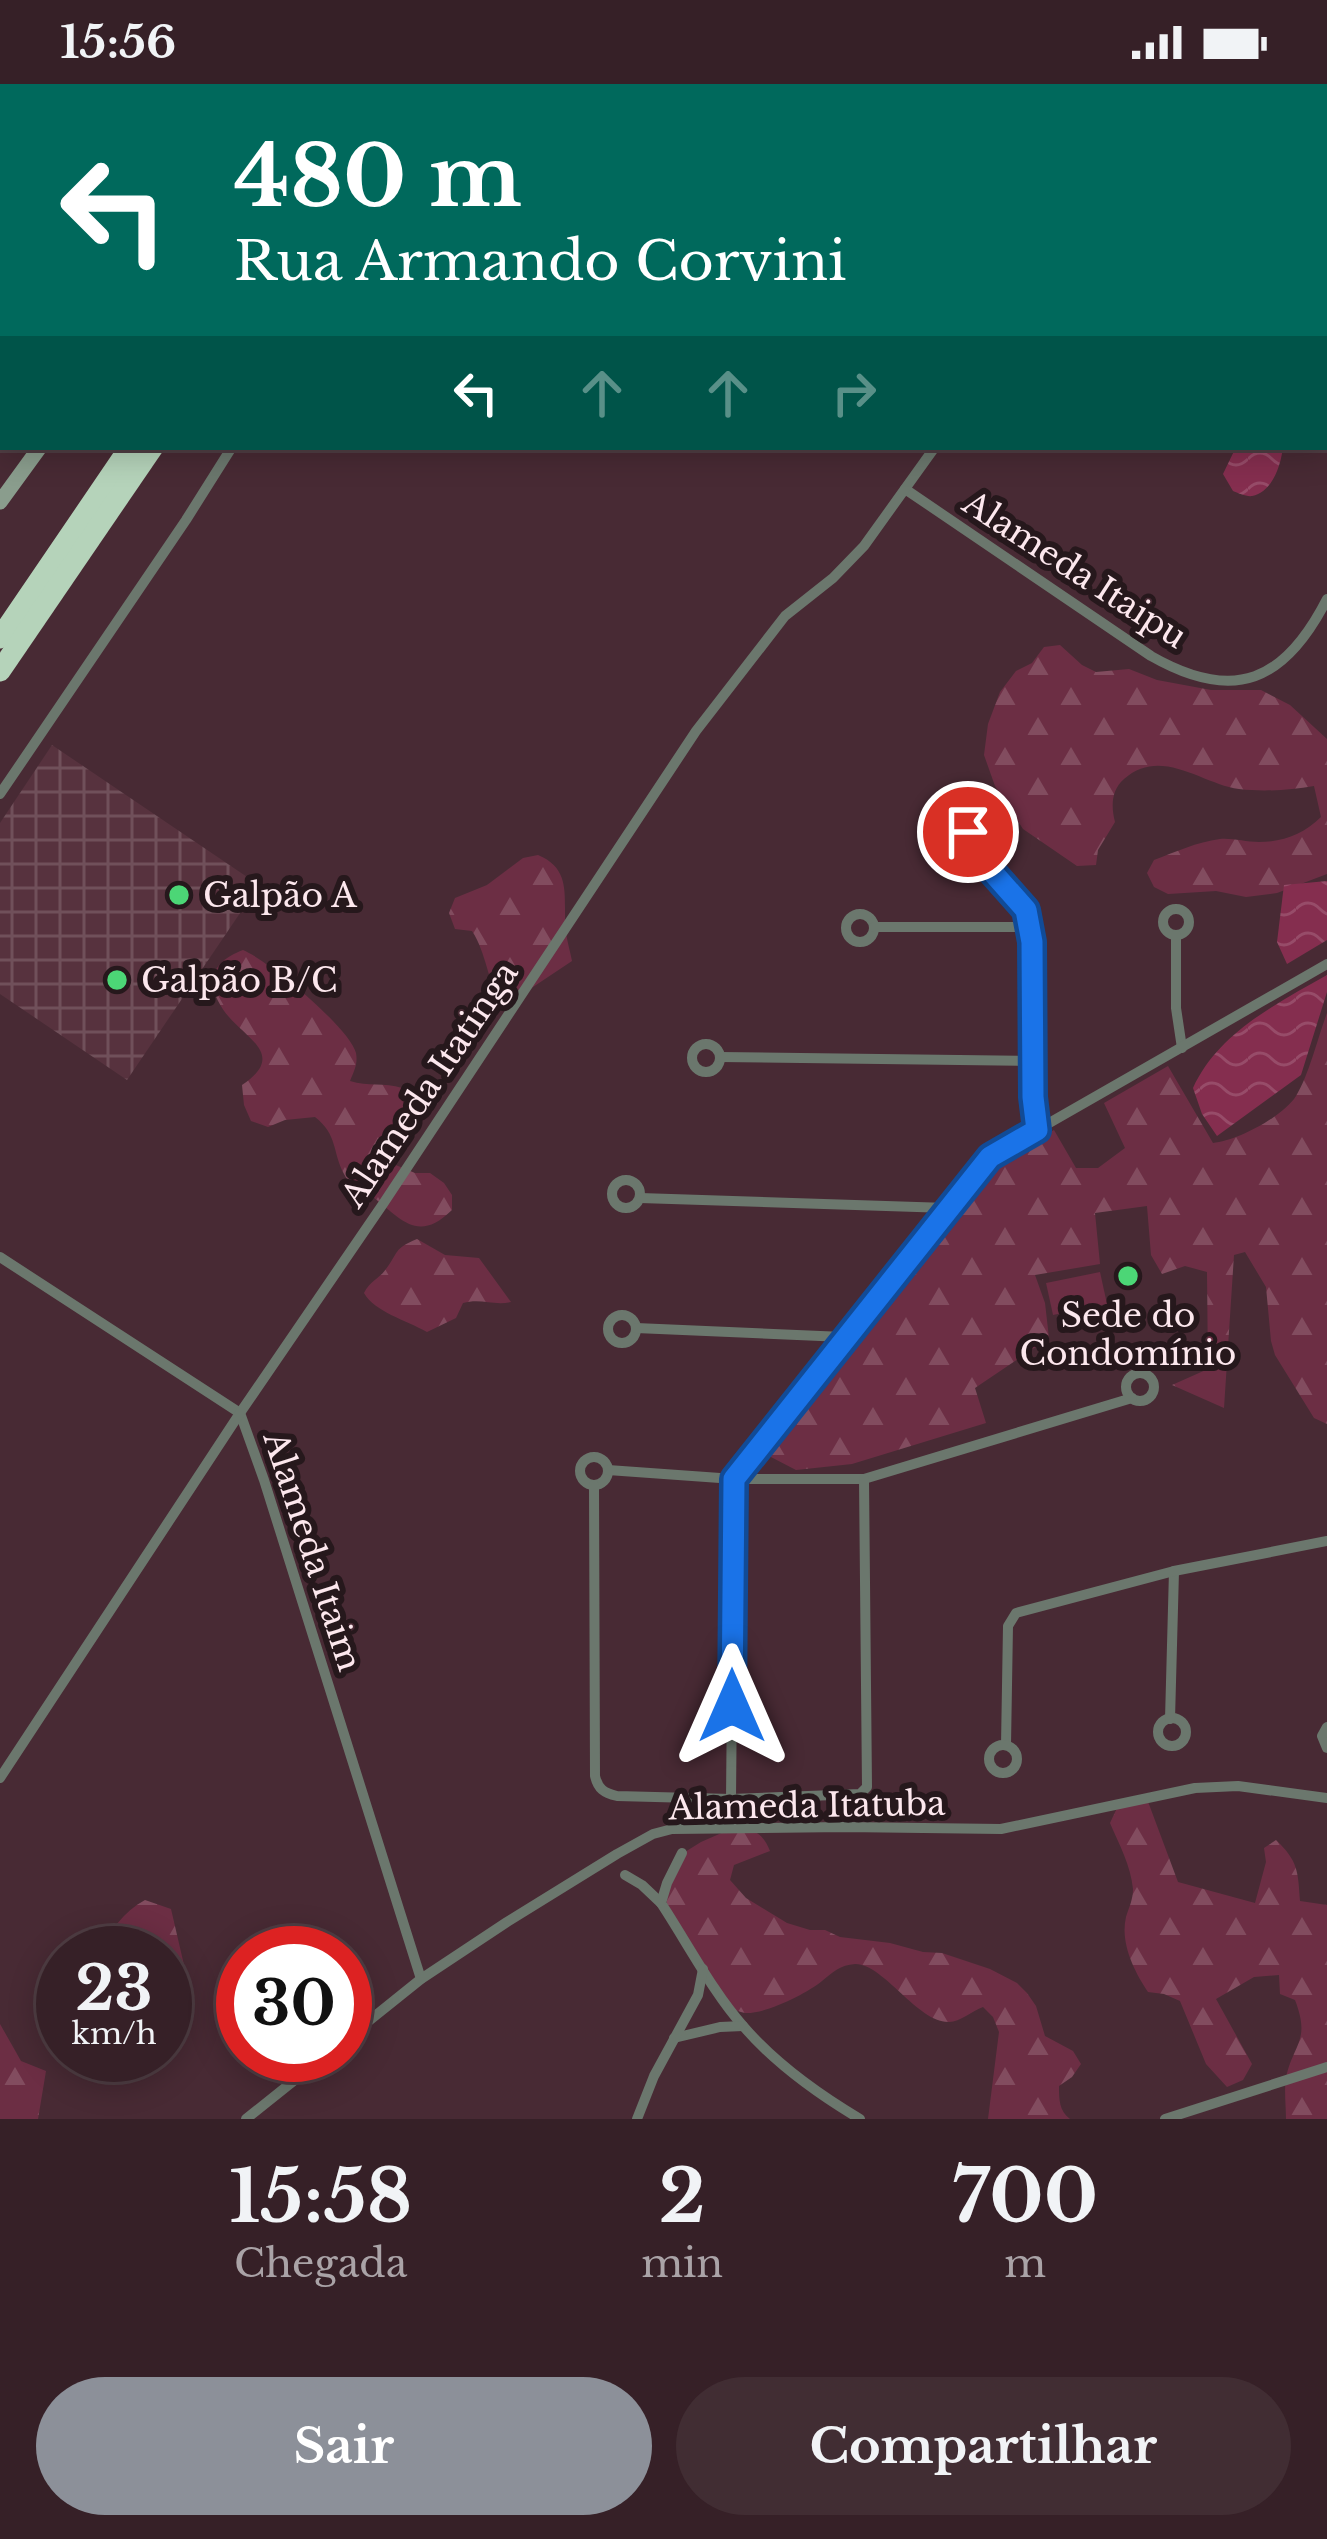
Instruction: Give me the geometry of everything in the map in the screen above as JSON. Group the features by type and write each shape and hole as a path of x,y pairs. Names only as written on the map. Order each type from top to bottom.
{"highway":[{"path":"0,638 128,450"},
{"path":"0,670 151,450"}],"street":[{"path":"0,502 38,450"},
{"path":"0,794 230,450"},
{"name":"Alameda Itatinga","path":"0,1778 697,731 785,616 849,562 881,524 932,450"},
{"name":"Alameda Itaipu","path":"905,489 1151,656 1203,680 1229,681 1274,668 1301,644 1327,598"},
{"path":"964,840 1026,910 1031,927 1037,1130"},
{"path":"874,926 1031,927"},
{"path":"1176,935 1176,1007 1182,1048"},
{"path":"731,1799 734,1479 990,1157 1327,964"},
{"path":"720,1057 1032,1061"},
{"path":"640,1198 948,1208"},
{"name":"Alameda Itaim","path":"0,1257 240,1413 421,1979"},
{"path":"636,1328 844,1337"},
{"path":"608,1470 734,1479 864,1479 1132,1398"},
{"path":"596,1457 608,1470 603,1482 594,1485 582,1478 580,1470 584,1461 596,1457"},
{"path":"594,1485 595,1776 602,1791 616,1796 731,1799 860,1794 867,1787 864,1479"},
{"path":"1006,1745 1008,1626 1016,1612 1174,1571 1327,1541"},
{"path":"1170,1718 1174,1571"},
{"path":"1327,1726 1322,1736 1327,1748"},
{"name":"Alameda Itatuba","path":"372,2018 421,1979 597,1866 653,1834 672,1829 1001,1829 1195,1788 1238,1786 1327,1798"},
{"path":"661,1903 682,1852"},
{"path":"626,1875 661,1903 742,2026 809,2086 860,2119"},
{"path":"637,2119 698,1995 703,1968"},
{"path":"674,2038 742,2026"},
{"path":"1165,2119 1327,2067"},
{"path":"246,2119 292,2082"}],"shaded area":[{"path":"52,745 259,885 127,1080 0,994 0,823"}],"green space":[{"path":"1060,645 1096,672 1129,669 1157,680 1211,690 1261,690 1290,705 1327,739 1327,874 1277,893 1246,897 1216,891 1168,894 1154,887 1147,873 1154,860 1203,842 1268,842 1300,832 1321,817 1314,786 1249,790 1167,766 1138,770 1114,793 1115,822 1098,850 1096,865 1077,866 1023,829 995,786 984,755 988,724 1000,692 1016,671 1032,663 1044,647"},
{"path":"538,855 562,878 572,961 502,1004 472,931 455,929 449,913 455,898 487,885 523,858"},
{"path":"243,950 288,981 339,1027 356,1053 350,1081 402,1088 416,1110 381,1143 381,1159 415,1173 430,1173 444,1183 452,1195 452,1210 440,1220 411,1224 353,1185 344,1174 328,1130 315,1117 268,1127 251,1121 242,1085 261,1066 260,1049 223,1009 210,982 222,962"},
{"path":"1327,1013 1327,1424 1314,1418 1275,1355 1266,1287 1245,1252 1234,1255 1224,1408 1172,1385 1208,1369 1207,1272 1185,1266 1162,1274 1151,1255 1147,1206 1095,1213 1100,1264 1035,1275 1045,1303 1049,1338 975,1388 986,1423 852,1464 796,1470 769,1456 985,1169 1054,1130 1076,1168 1098,1168 1125,1148 1104,1103 1168,1066 1213,1143 1247,1133 1281,1112 1296,1096"},
{"path":"417,1239 445,1255 479,1258 511,1302 463,1303 456,1318 427,1332 376,1305 364,1293 366,1289 400,1248"},
{"path":"1100,1272 1107,1304 1053,1315 1046,1283"},
{"path":"1147,1799 1178,1882 1255,1903 1266,1862 1264,1848 1276,1840 1296,1867 1300,1901 1327,1905 1327,2119 1286,2119 1286,2078 1301,2025 1295,2000 1280,1994 1279,1975 1254,1977 1216,1999 1252,2064 1243,2080 1227,2087 1206,2064 1180,2001 1148,1992 1138,1975 1125,1937 1132,1880 1110,1823 1117,1808"},
{"path":"733,1828 756,1832 770,1851 734,1865 730,1880 746,1898 787,1923 840,1937 942,1953 1017,1983 1036,2006 1045,2036 1073,2051 1081,2064 1059,2086 1062,2108 1070,2119 988,2119 999,2032 993,2017 983,2007 953,2022 937,2020 866,1966 841,1967 806,1992 764,2010 745,2013 727,2007 665,1897 677,1857"},
{"path":"145,1900 171,1909 175,1926 116,1926"},
{"path":"0,2024 21,2061 36,2067 36,2082 44,2082 38,2119 0,2119"}],"water":[{"path":"1235,450 1282,450 1275,476 1259,493 1250,496 1233,491 1223,474"},
{"path":"1327,881 1327,940 1287,964 1277,942 1284,885"},
{"path":"1327,975 1327,992 1301,1075 1217,1136 1193,1088 1204,1069 1250,1022"}],"place":[{"name":"Galpão A","path":"179,895"},
{"name":"Galpão B/C","path":"117,980"},
{"name":"Sede do Condomínio","path":"1128,1276"}],"route":[{"path":"732,1706 734,1479 990,1157 1037,1130 1029,917 964,840 968,832"}]}
